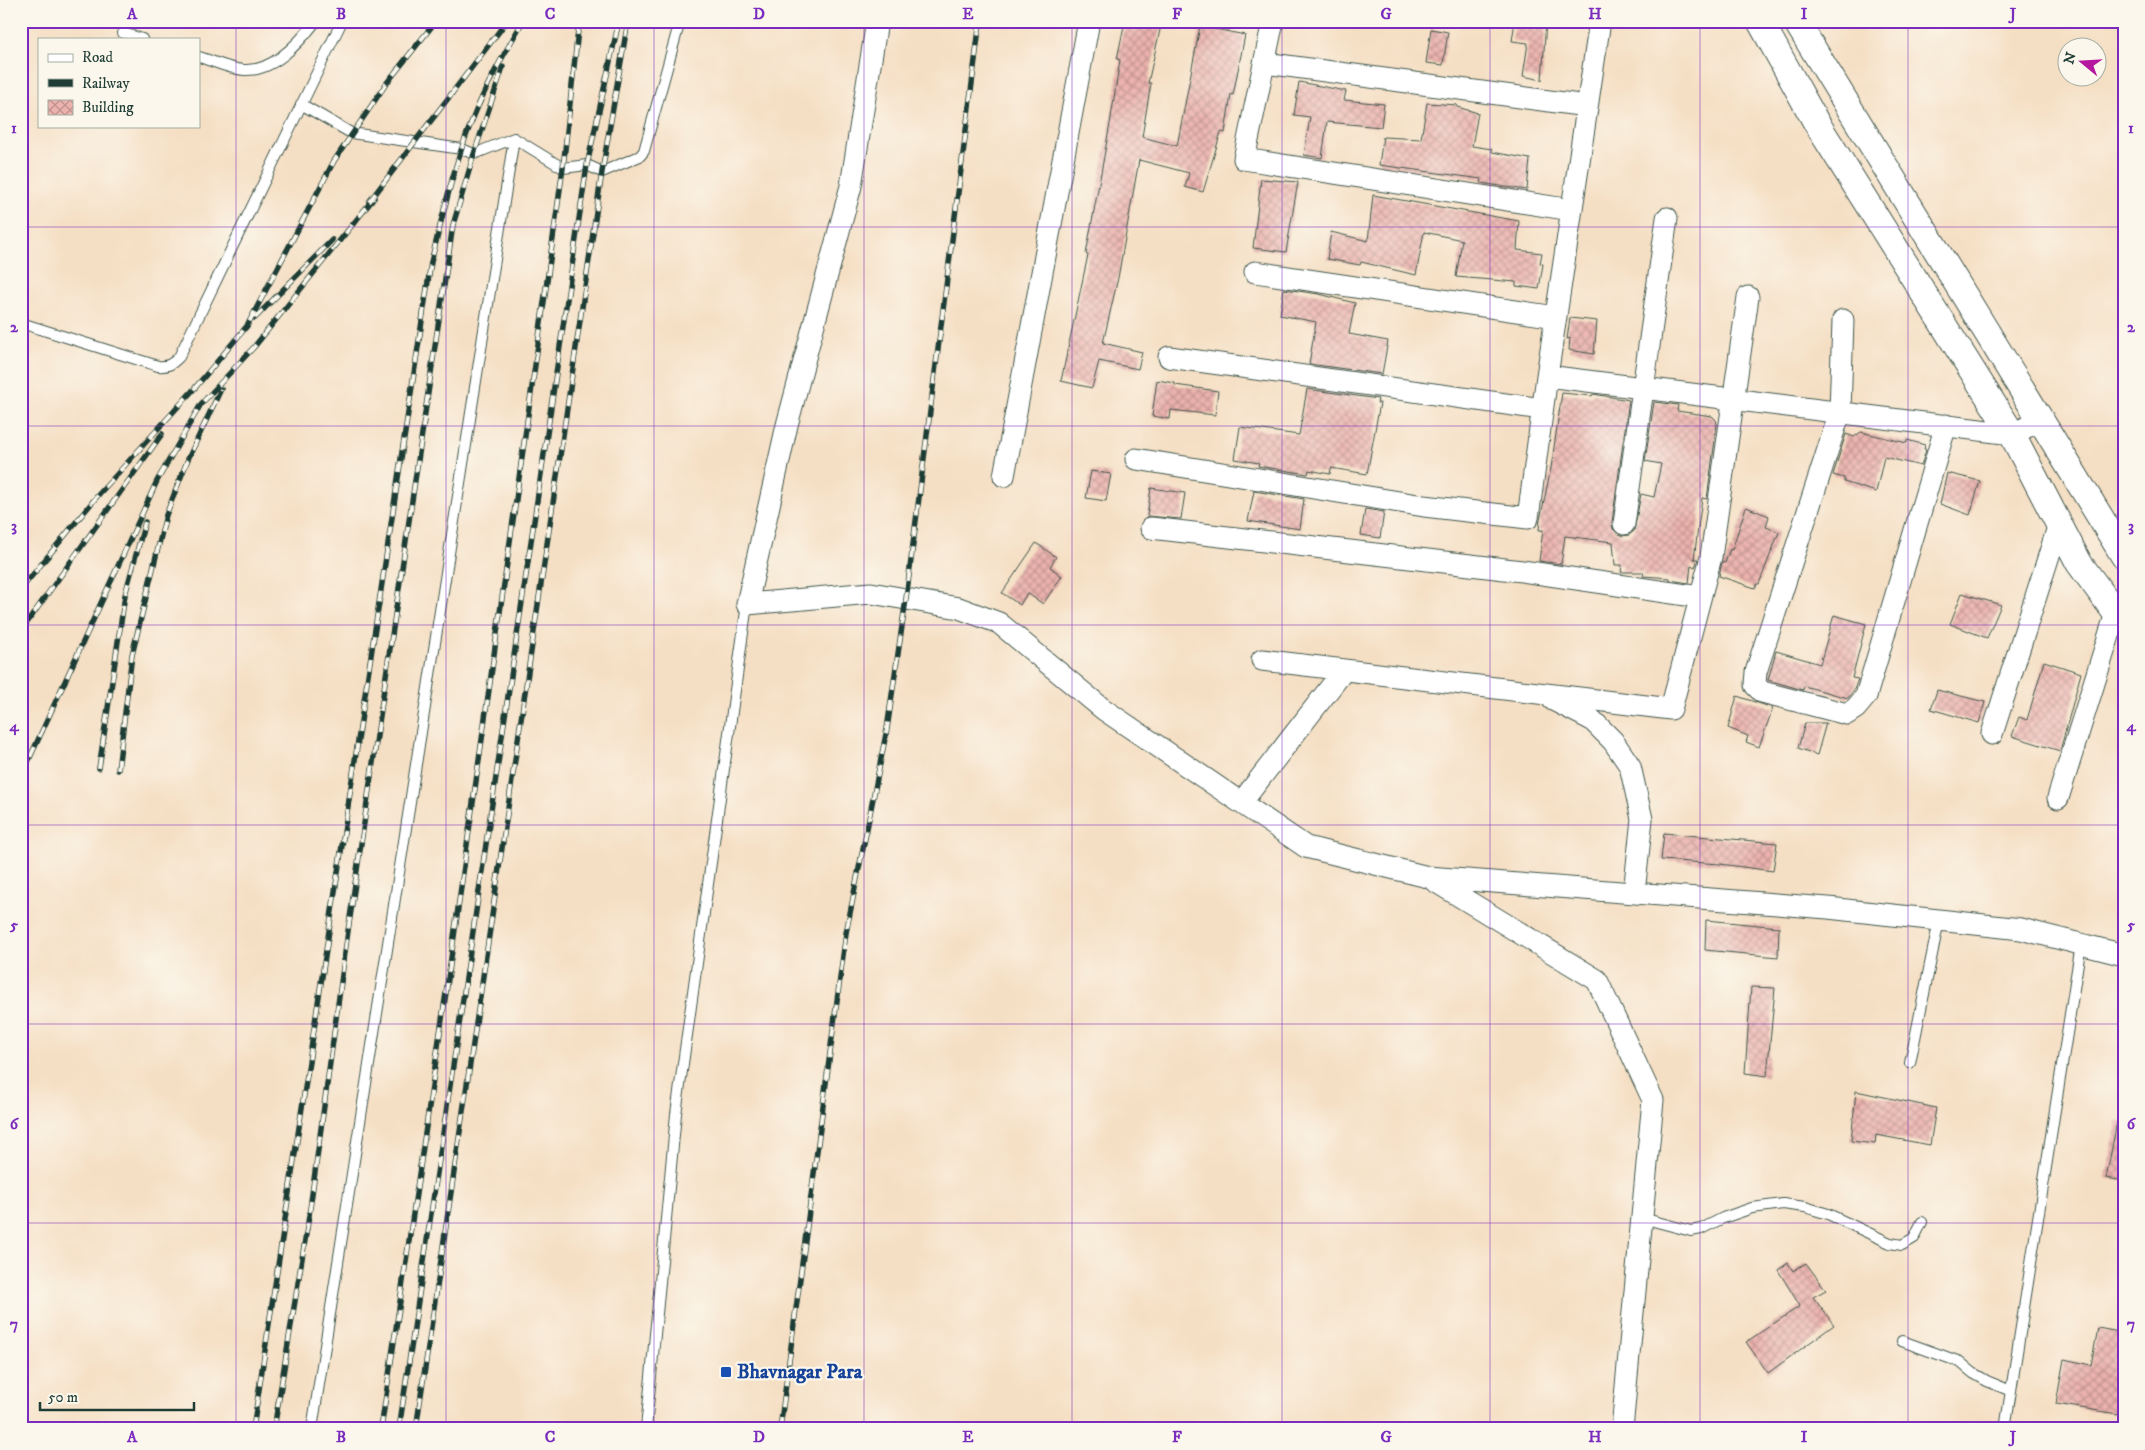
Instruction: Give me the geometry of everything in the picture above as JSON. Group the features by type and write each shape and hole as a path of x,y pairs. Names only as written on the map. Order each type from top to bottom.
{"street":[{"path":"877,21 851,186 788,425 747,604 871,593 959,608 998,623 1103,709 1306,847 1428,877 1828,908 2021,929 2124,954"},
{"path":"1004,476 1089,21"},
{"path":"1273,21 1244,159 1572,210"},
{"path":"1136,459 1424,506 1528,518 1542,409 1600,21"},
{"path":"1760,21 1816,122 2012,434 2079,563 2120,618 2058,798"},
{"path":"1796,21 2124,556"},
{"path":"1264,63 1587,106"},
{"path":"1624,524 1667,218"},
{"path":"1255,272 1556,317"},
{"path":"1262,660 1671,709 1711,557 1748,297"},
{"path":"1843,320 1840,412 1756,672 1755,685 1762,692 1847,714 1856,708 1866,696 1946,425"},
{"path":"1169,357 1542,409"},
{"path":"1547,376 2012,434 2040,421"},
{"path":"1992,734 2059,524"},
{"path":"1151,528 1522,571 1700,597"},
{"path":"1241,803 1344,670"},
{"path":"1540,694 1592,720 1613,741 1630,766 1642,819 1634,893"},
{"path":"1428,877 1597,980 1653,1100 1622,1429"}],"lane":[{"path":"200,56 242,70 259,70 277,61 316,21"},
{"path":"21,323 158,366 166,367 172,364 179,357 342,21"},
{"path":"514,138 563,168 587,165 602,172 640,156 644,151 680,21"},
{"path":"124,33 139,38"},
{"path":"301,104 351,133 462,149 474,154 514,138"},
{"path":"312,1429 514,138"},
{"path":"646,1429 676,1114 747,604"},
{"path":"1910,1063 1939,920"},
{"path":"2005,1429 2081,944"},
{"path":"1642,1218 1691,1231 1752,1208 1783,1204 1804,1207 1828,1214 1890,1243 1902,1245 1914,1238 1922,1222"},
{"path":"1902,1342 1960,1362 1987,1382 2011,1391"}],"building":[{"path":"1125,21 1162,21 1148,83 1151,83 1142,137 1177,146 1200,26 1245,35 1233,95 1231,94 1225,133 1221,132 1203,192 1185,187 1189,173 1139,160 1118,278 1103,343 1142,352 1138,369 1099,361 1092,388 1061,381 1088,255 1086,254 1110,124 1120,60 1117,59"},
{"path":"1515,21 1546,21 1542,80 1523,76 1528,43 1512,41"},
{"path":"1431,29 1448,32 1443,65 1426,63"},
{"path":"1299,82 1346,91 1344,100 1384,104 1381,127 1327,122 1322,158 1304,155 1310,117 1294,115"},
{"path":"1427,103 1457,105 1457,107 1478,113 1472,146 1530,159 1527,190 1481,183 1482,179 1379,165 1383,137 1421,139"},
{"path":"1261,179 1298,182 1286,252 1253,248"},
{"path":"1373,195 1519,221 1517,250 1542,253 1540,263 1543,264 1539,289 1516,286 1516,282 1456,277 1462,240 1424,232 1416,275 1361,262 1360,265 1327,259 1331,232 1368,241"},
{"path":"1284,289 1319,294 1355,303 1349,334 1388,341 1382,374 1309,364 1316,322 1280,315"},
{"path":"1570,318 1597,321 1594,354 1569,350 1570,338 1567,339"},
{"path":"1157,380 1175,383 1175,385 1218,391 1215,415 1171,410 1170,419 1152,416"},
{"path":"1307,389 1378,399 1377,403 1380,403 1367,474 1331,468 1330,474 1309,470 1308,474 1258,466 1259,463 1235,459 1240,427 1299,435"},
{"path":"1562,393 1592,396 1593,394 1629,400 1612,522 1613,529 1622,536 1629,535 1634,531 1641,494 1654,497 1661,464 1645,461 1654,402 1678,405 1677,411 1712,416 1716,420 1707,499 1702,498 1694,559 1698,559 1695,567 1691,565 1689,583 1670,580 1670,578 1643,576 1644,572 1621,572 1622,565 1615,565 1613,542 1565,536 1561,564 1539,561 1543,530 1539,530 1540,520 1551,468"},
{"path":"1861,432 1907,443 1907,440 1925,445 1924,449 1926,450 1921,466 1884,457 1876,492 1844,482 1844,478 1833,475 1846,434 1854,437"},
{"path":"1091,471 1111,474 1106,501 1086,498"},
{"path":"1947,473 1980,481 1970,515 1940,504"},
{"path":"1151,488 1185,493 1181,519 1147,516"},
{"path":"1254,491 1304,499 1300,529 1248,521"},
{"path":"1746,507 1769,516 1766,527 1779,532 1759,584 1755,588 1719,576 1722,562 1725,563 1730,549 1732,550"},
{"path":"1365,509 1384,512 1380,538 1361,535"},
{"path":"1036,543 1056,557 1050,567 1062,576 1043,604 1027,593 1020,605 1002,593"},
{"path":"1962,593 2001,605 1987,638 1950,624"},
{"path":"1834,615 1866,624 1852,678 1858,679 1854,690 1848,698 1804,686 1803,690 1768,680 1776,651 1820,664"},
{"path":"2044,661 2081,673 2060,751 2012,736 2019,717 2027,720"},
{"path":"1937,690 1985,702 1979,723 1931,709"},
{"path":"1737,696 1773,708 1759,747 1746,742 1748,736 1728,728"},
{"path":"1805,723 1826,723 1817,755 1798,748"},
{"path":"1664,833 1777,843 1773,871 1720,864 1661,860"},
{"path":"1706,920 1779,927 1778,957 1705,950"},
{"path":"1751,987 1775,988 1767,1076 1745,1073"},
{"path":"1856,1091 1936,1108 1930,1145 1876,1135 1875,1144 1851,1141"},
{"path":"2117,1122 2124,1122 2124,1181 2106,1178"},
{"path":"1788,1263 1793,1271 1806,1263 1826,1290 1813,1297 1834,1325 1768,1373 1746,1342 1800,1306 1778,1270"},
{"path":"2098,1328 2124,1333 2124,1415 2056,1404 2064,1359 2091,1365"}],"railway":[{"path":"21,589 99,494 194,389 247,326 334,161 386,84 436,21"},
{"path":"369,202 507,21"},
{"path":"253,1429 431,262 454,174 471,123 502,58 523,21"},
{"path":"381,1429 447,986 563,168 579,21"},
{"path":"399,1429 587,165 619,21"},
{"path":"416,1429 602,172 628,21"},
{"path":"780,1429 846,933 887,729 906,599 980,21"},
{"path":"274,1429 309,1216 348,931 453,225 503,67"},
{"path":"21,777 157,481 201,404 254,347 374,198"},
{"path":"255,318 332,240"},
{"path":"118,770 132,655 166,515 188,459 221,389"},
{"path":"21,631 162,434"},
{"path":"99,768 125,595 145,522"}],"place":[{"name":"Bhavnagar Para","path":"726,1372"}]}
